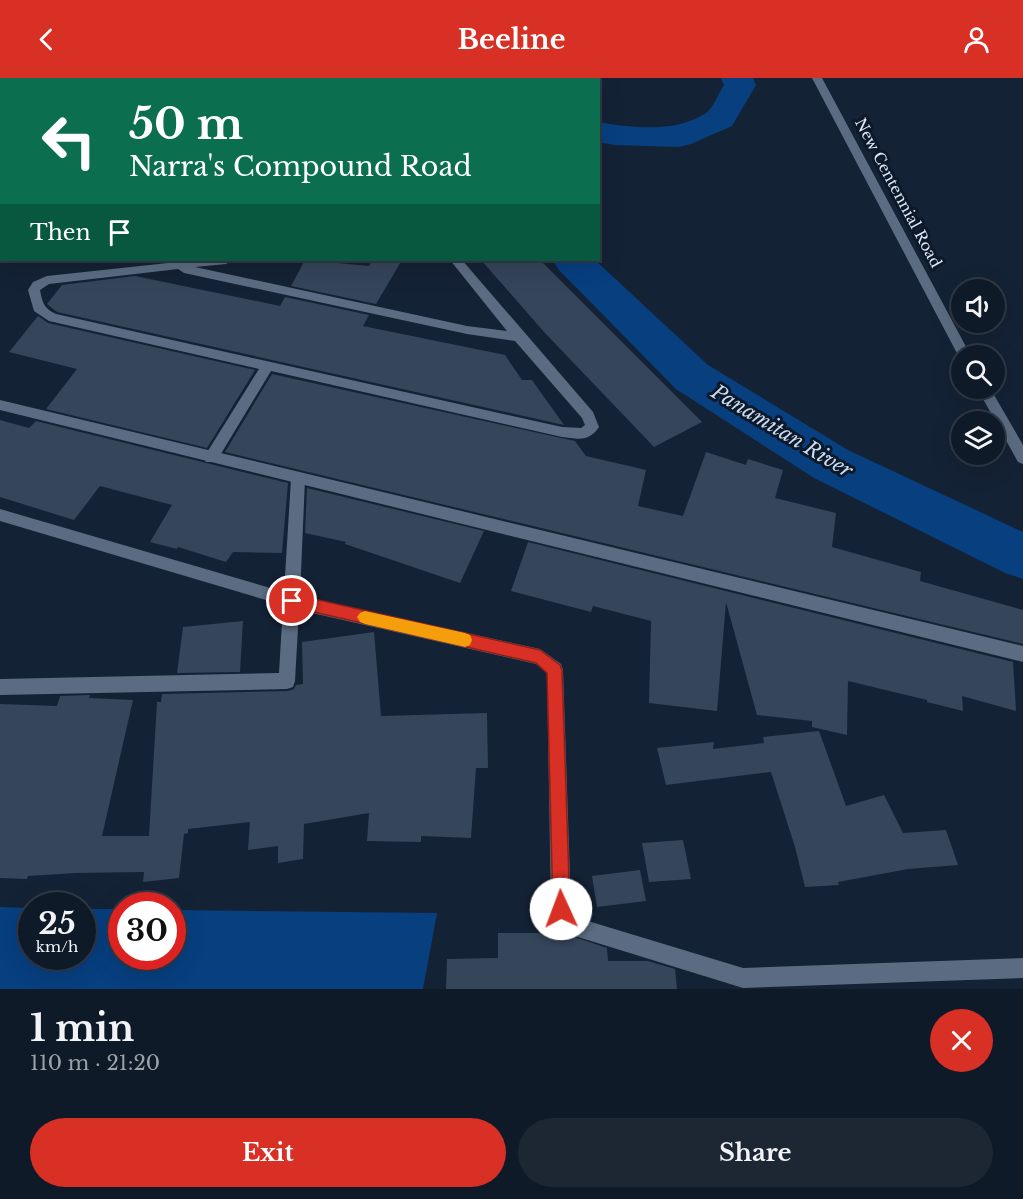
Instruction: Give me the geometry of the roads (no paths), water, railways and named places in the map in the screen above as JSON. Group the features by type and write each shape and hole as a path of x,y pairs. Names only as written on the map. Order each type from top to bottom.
{"street":[{"name":"New Centennial Road","path":"817,78 959,345"},
{"path":"217,261 47,280 37,285 34,290 36,306 43,315 53,318 562,432 584,434 592,427 588,416 457,261"},
{"path":"173,266 467,330 519,337"},
{"path":"211,458 268,365"},
{"path":"988,399 1023,458"},
{"path":"0,405 1023,654"},
{"path":"0,687 287,681 297,479"},
{"path":"0,515 292,601 540,657 555,670 561,909 572,926 743,978 1023,968"}],"water":[{"path":"0,907 18,908 18,970 96,970 96,909 108,909 108,970 186,970 186,910 437,913 423,989 0,989"}],"waterway":[{"name":"Panamitan River","path":"600,132 679,137 720,119 740,85 737,78"},
{"name":"Panamitan River","path":"573,261 692,377 831,464 1023,557"}]}
